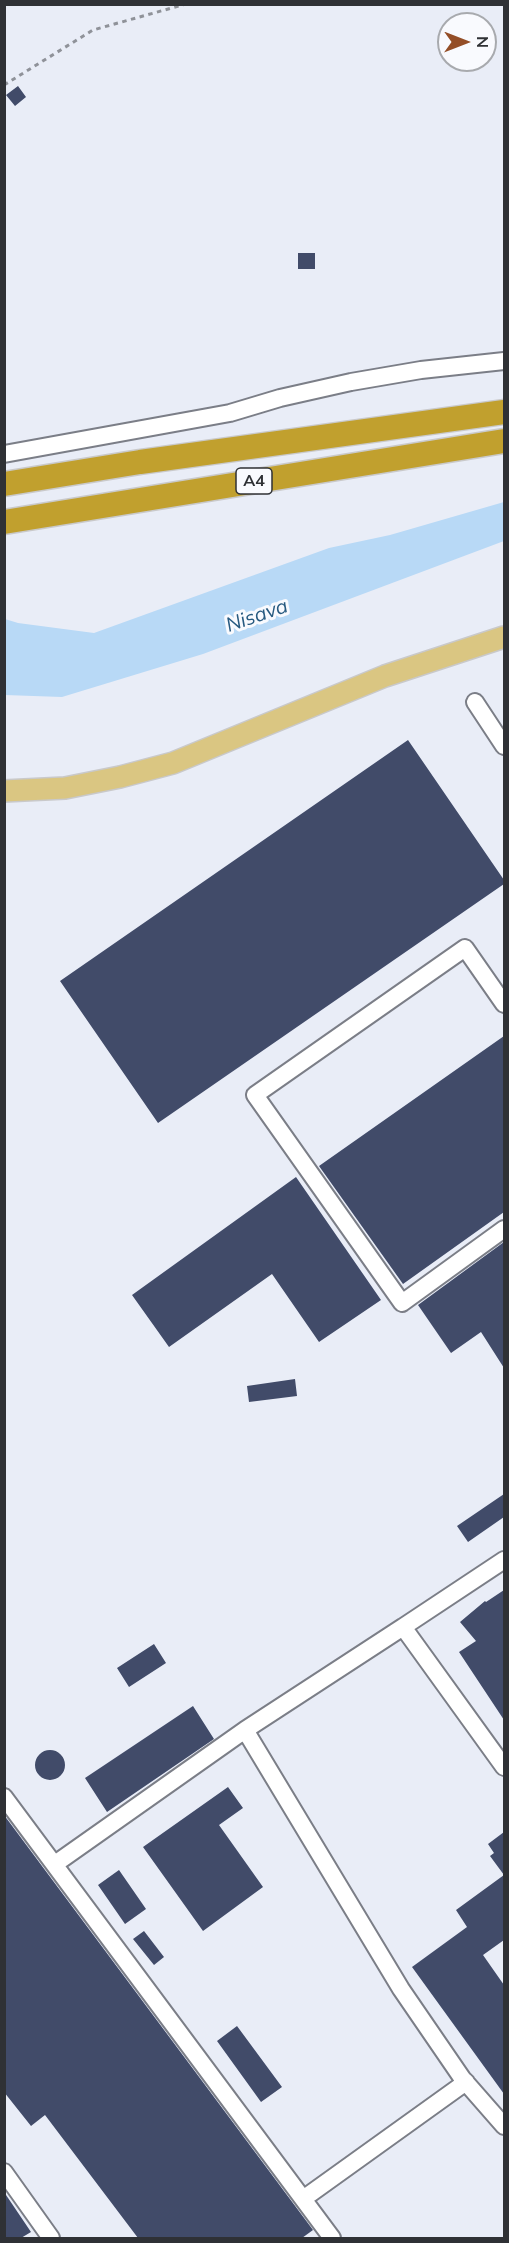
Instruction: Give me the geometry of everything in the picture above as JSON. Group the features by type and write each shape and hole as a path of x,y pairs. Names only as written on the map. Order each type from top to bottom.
{"highway":[{"name":"A4","path":"4,484 140,462 504,412"},
{"name":"A4","path":"4,522 504,441"}],"main road":[{"path":"4,791 64,788 165,766 385,676 504,638"}],"street":[{"path":"4,454 230,413 280,398 351,382 421,370 504,361"},
{"path":"475,702 504,746"},
{"path":"504,1004 465,948 255,1095 402,1303 504,1229"},
{"path":"55,1864 245,1730 504,1560"},
{"path":"403,1627 504,1767"},
{"path":"245,1730 401,1989 466,2082 504,2126"},
{"path":"4,1797 332,2238"},
{"path":"303,2199 466,2082"},
{"path":"4,2172 46,2236"}],"path":[{"path":"4,85 93,30 186,4"}],"water":[{"name":"Nisava","path":"504,502 504,541 203,654 62,697 5,695 5,619 18,623 94,633 329,548 390,535"}],"building":[{"path":"18,86 26,97 15,106 6,95"},
{"path":"298,253 315,253 315,269 298,269"},
{"path":"408,740 504,880 504,884 158,1123 60,981"},
{"path":"504,1036 504,1212 403,1284 319,1166"},
{"path":"296,1177 381,1300 319,1342 272,1274 169,1347 132,1295"},
{"path":"504,1242 504,1368 481,1332 451,1353 418,1305"},
{"path":"295,1379 297,1396 249,1402 247,1386"},
{"path":"504,1494 504,1517 468,1542 457,1526"},
{"path":"504,1590 504,1720 459,1652 476,1641 460,1622 485,1601"},
{"path":"154,1644 166,1663 129,1687 117,1668"},
{"path":"193,1706 214,1739 107,1812 85,1778"},
{"path":"50,1750 60,1755 65,1765 60,1775 50,1780 40,1775 35,1765 40,1755"},
{"path":"228,1787 243,1808 219,1825 263,1887 203,1931 143,1847"},
{"path":"4,1815 313,2230 302,2238 138,2238 45,2115 31,2126 4,2092"},
{"path":"504,1832 504,1875 490,1856 494,1853 488,1844"},
{"path":"119,1870 146,1909 125,1924 98,1885"},
{"path":"504,1875 504,1940 483,1955 504,1985 504,2094 412,1967 467,1927 456,1910"},
{"path":"144,1931 164,1957 154,1965 133,1939"},
{"path":"237,2026 282,2087 261,2102 217,2041"},
{"path":"4,2192 31,2232 21,2238 4,2238"}]}
